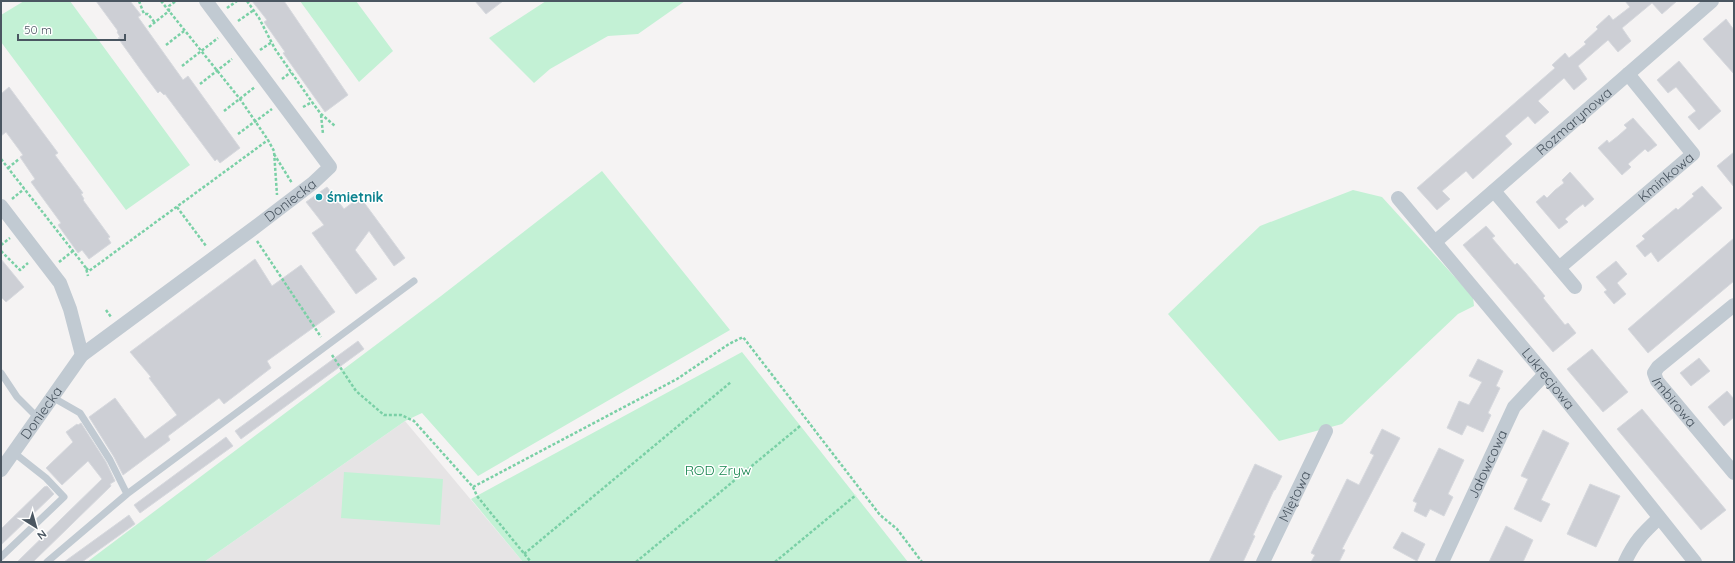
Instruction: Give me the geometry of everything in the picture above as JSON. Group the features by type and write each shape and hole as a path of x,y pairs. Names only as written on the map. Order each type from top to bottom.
{"street":[{"name":"Doniecka","path":"1,470 82,355 250,231 313,183 330,167 249,52 230,27 206,1"},
{"name":"Rozmarynowa","path":"1435,242 1712,1"},
{"name":"Kminkowa","path":"1559,268 1694,154 1628,74"},
{"path":"1494,192 1575,287"},
{"name":"Lukrecjowa","path":"1398,198 1545,374 1695,562"},
{"path":"1,206 60,283 70,309 82,355"},
{"name":"Imbirowa","path":"1734,305 1658,367 1654,373 1657,380 1734,473"},
{"name":"Jałowcowa","path":"1442,562 1514,407 1545,374"},
{"name":"Miętowa","path":"1263,562 1326,431"},
{"path":"1625,562 1632,546 1659,518"}],"lane":[{"path":"47,562 127,494 414,281"},
{"path":"1,372 17,396 38,418"},
{"path":"52,397 80,413 110,460 127,494"},
{"path":"1,557 64,497 46,478 13,452"}],"path":[{"path":"139,1 144,14 148,14 154,23"},
{"path":"162,1 184,31 240,99 268,140 274,151 277,198"},
{"path":"149,27 169,12 170,6 176,1"},
{"path":"223,11 237,1"},
{"path":"247,1 254,10 291,72 312,102 321,114 335,126"},
{"path":"182,66 230,27 254,10"},
{"path":"166,45 184,31"},
{"path":"200,84 217,70 249,52 272,42"},
{"path":"276,83 291,72"},
{"path":"224,111 257,86"},
{"path":"297,111 312,102"},
{"path":"238,134 273,108"},
{"path":"321,114 323,138"},
{"path":"86,268 89,271 268,140"},
{"path":"274,154 294,186"},
{"path":"1,159 86,268 88,276"},
{"path":"8,168 19,160"},
{"path":"177,207 208,249"},
{"path":"250,231 356,391 384,415 401,415 414,421 473,487 477,496 531,562"},
{"path":"1,245 14,235"},
{"path":"1,250 20,270 32,260"},
{"path":"106,310 112,320"},
{"path":"473,487 677,379 729,344 743,337 880,516 897,529 922,562"},
{"path":"524,554 731,382"},
{"path":"636,562 800,426"},
{"path":"775,562 856,495"}],"shaded area":[{"path":"405,421 523,562 204,562"}],"green space":[{"path":"24,1 70,1 190,165 126,210 1,42 1,15"},
{"path":"300,1 356,1 393,51 359,82"},
{"path":"546,1 685,1 638,34 608,36 550,69 534,83 489,38"},
{"path":"602,171 730,330 478,476 422,413 405,421 204,562 87,562 441,296"},
{"path":"1353,190 1382,197 1473,297 1474,306 1458,314 1342,424 1279,441 1168,314 1260,226"},
{"name":"ROD Zryw","path":"742,352 908,562 523,562 471,499"},
{"path":"344,472 443,479 440,525 341,518"}],"building":[{"path":"96,1 130,1 141,15 138,17 183,80 188,76 240,148 220,163 217,159 215,161 165,94 164,95 160,91 158,93 143,73 118,38 120,37 117,32 118,31"},
{"path":"252,1 284,1 348,95 325,112 283,53 285,52 264,22 267,20"},
{"path":"475,1 503,1 486,14"},
{"path":"1625,1 1677,1 1662,14 1652,3 1622,28 1631,41 1618,52 1608,40 1578,66 1587,79 1574,90 1564,78 1538,101 1549,112 1535,124 1528,116 1505,136 1512,144 1473,179 1466,171 1442,191 1450,199 1437,210 1417,188 1555,68 1552,65 1565,53 1569,58 1586,44 1584,42 1598,29 1596,27 1609,15 1613,20 1630,7"},
{"path":"1726,19 1734,30 1734,74 1703,39"},
{"path":"1679,61 1721,111 1699,130 1688,117 1696,111 1676,87 1668,93 1657,80"},
{"path":"9,87 58,153 55,155 83,193 81,194 84,199 83,200 110,237 108,238 111,243 89,259 82,250 78,253 58,225 61,223 31,182 35,179 20,157 23,155 6,132 1,136 1,94"},
{"path":"1633,118 1657,145 1648,152 1645,149 1628,164 1631,167 1622,175 1598,148 1607,140 1609,143 1618,136 1627,128 1624,125"},
{"path":"1734,152 1734,187 1717,166"},
{"path":"1570,172 1594,199 1585,207 1583,204 1574,211 1565,219 1568,222 1559,229 1536,202 1544,195 1547,198 1564,183 1562,180"},
{"path":"1702,186 1722,208 1658,262 1651,252 1645,257 1636,246 1645,239 1642,236 1676,208 1678,210 1694,196 1692,194"},
{"path":"327,187 344,209 360,197 405,258 394,266 369,231 355,250 377,279 356,294 312,233 324,225 306,202"},
{"path":"1486,226 1495,236 1492,238 1515,265 1517,263 1525,272 1545,296 1543,298 1565,325 1568,323 1576,333 1553,352 1463,245"},
{"path":"1734,238 1734,281 1648,353 1628,329"},
{"path":"1,259 24,287 6,302 1,297"},
{"path":"255,259 272,286 301,265 335,312 267,361 271,368 224,404 219,398 168,436 170,440 123,475 114,457 89,417 115,398 145,439 177,415 149,378 151,377 130,352"},
{"path":"1616,261 1627,274 1617,283 1626,294 1614,304 1604,292 1607,290 1596,277"},
{"path":"358,341 364,349 241,439 235,431"},
{"path":"1592,349 1628,392 1603,412 1567,369"},
{"path":"1699,358 1710,371 1691,386 1680,373"},
{"path":"1478,359 1503,371 1496,386 1500,388 1488,413 1491,415 1483,432 1467,425 1462,435 1447,428 1459,401 1469,405 1482,382 1469,376"},
{"path":"1727,391 1734,399 1734,417 1724,426 1708,407"},
{"path":"1642,409 1726,510 1701,530 1617,429"},
{"path":"81,423 106,462 115,481 110,484 111,486 33,562 17,562 102,479 88,461 62,485 46,468 73,442 66,432 77,424 78,425"},
{"path":"1382,429 1400,438 1342,549 1345,550 1339,562 1311,562 1315,555 1311,553 1347,479 1359,485 1374,455 1370,453"},
{"path":"1543,430 1569,443 1541,500 1550,504 1541,522 1514,509 1528,479 1521,476"},
{"path":"226,437 233,446 140,513 134,505"},
{"path":"1439,448 1464,460 1448,494 1453,497 1444,516 1430,509 1426,517 1414,511 1417,503 1413,501"},
{"path":"1255,464 1282,476 1253,535 1255,536 1243,562 1209,562"},
{"path":"1590,484 1620,496 1596,547 1567,534"},
{"path":"47,486 54,494 1,545 1,529 44,487"},
{"path":"129,515 135,524 82,562 64,562"},
{"path":"1506,526 1533,540 1523,562 1489,562"},
{"path":"1402,532 1425,544 1417,561 1393,548"}],"place":[{"name":"śmietnik","path":"319,197"}]}
